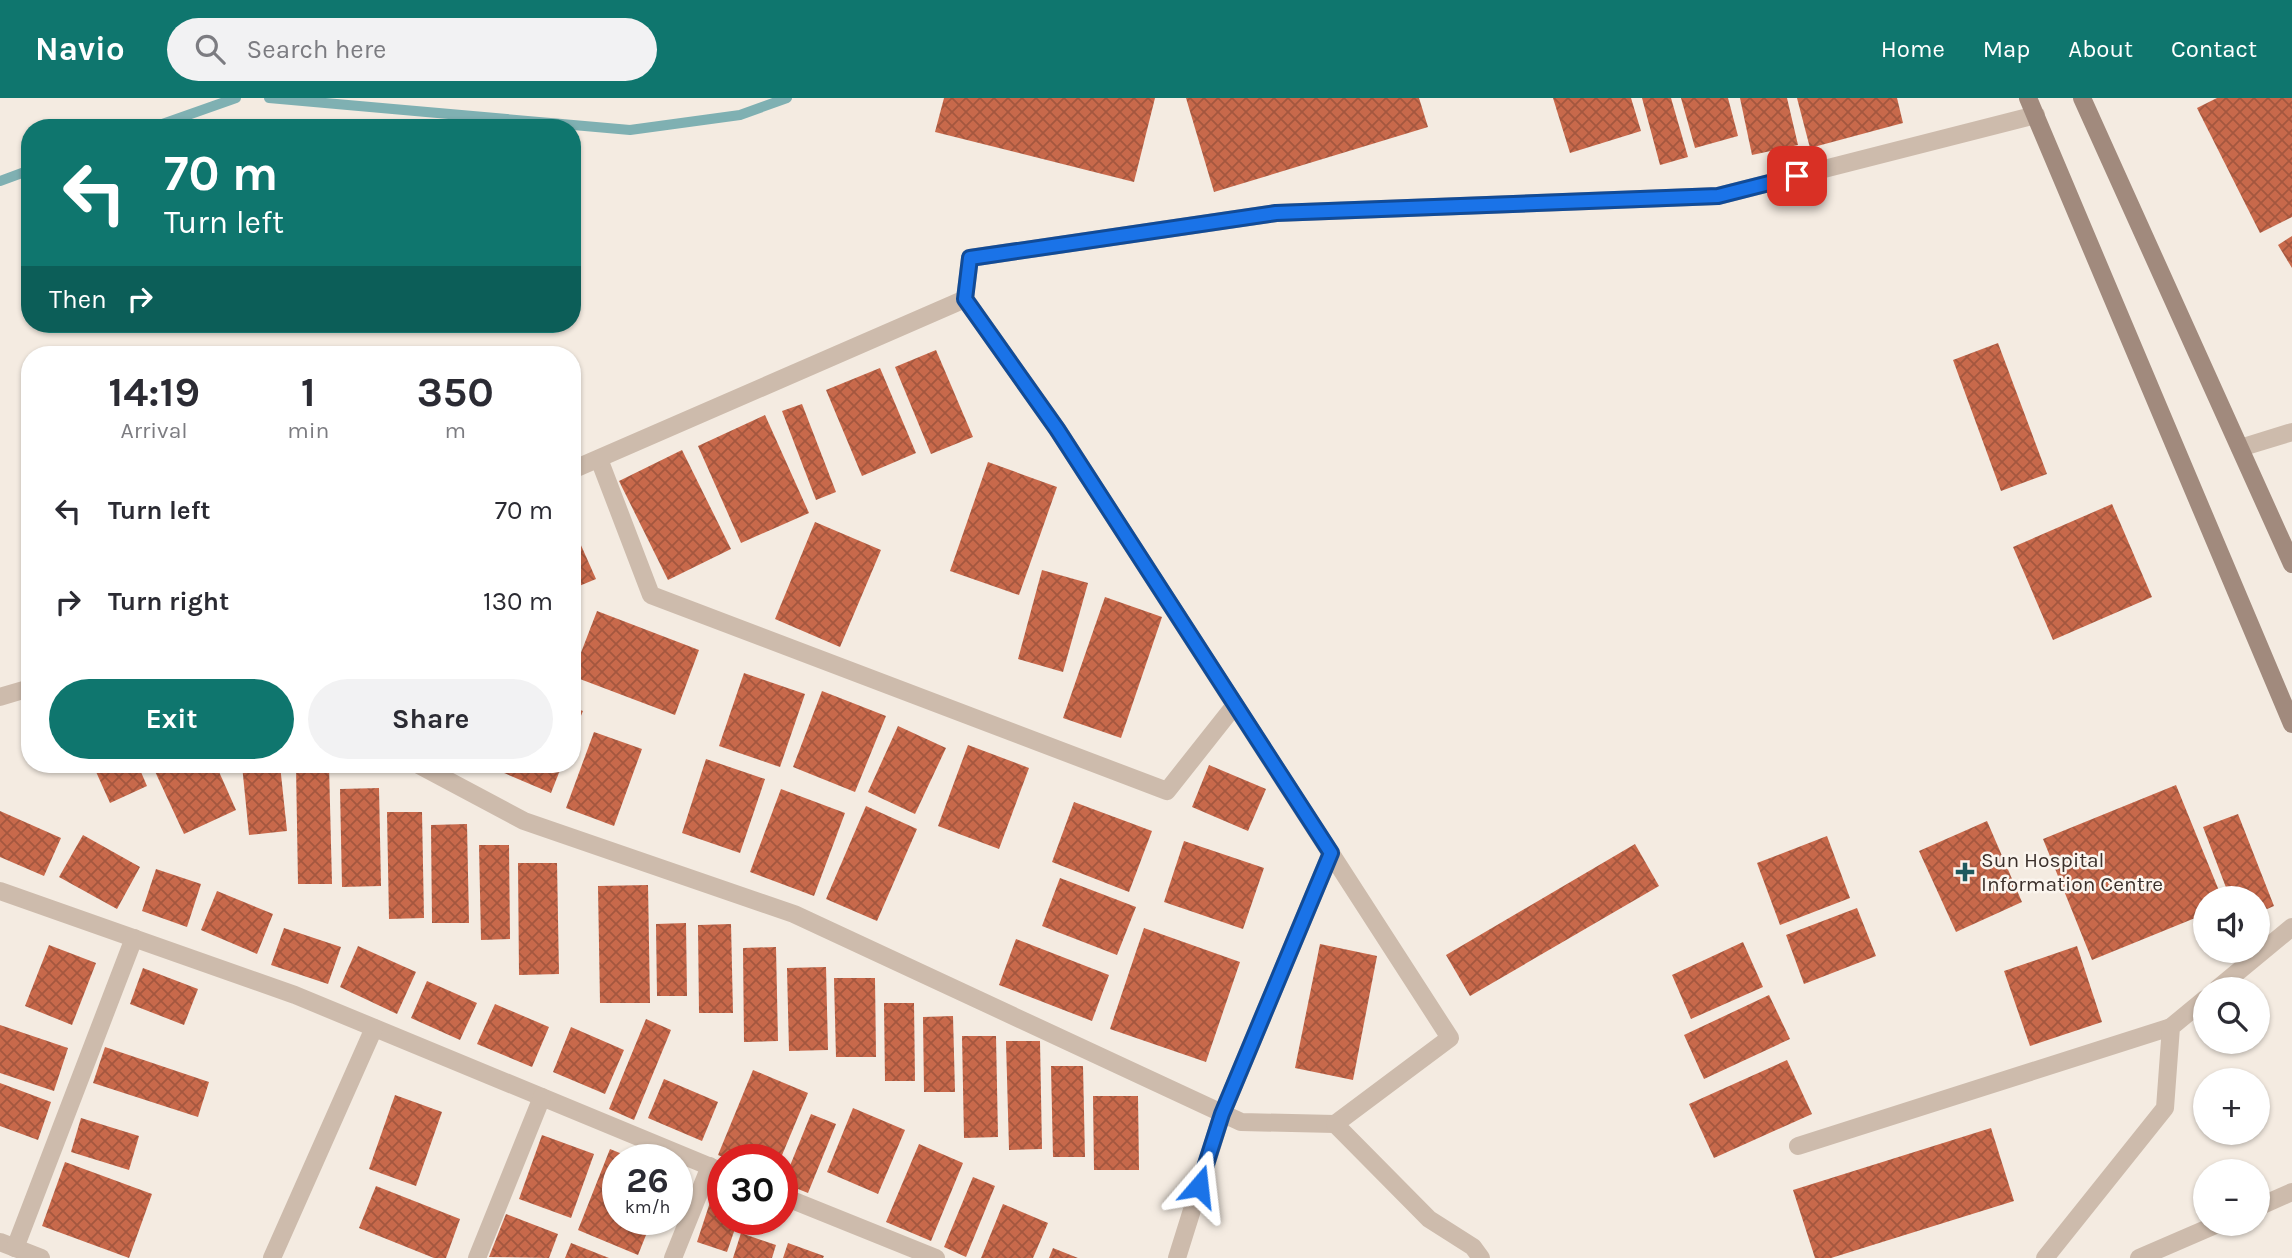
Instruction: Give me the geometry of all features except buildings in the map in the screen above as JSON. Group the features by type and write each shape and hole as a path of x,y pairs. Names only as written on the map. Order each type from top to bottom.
{"street":[{"path":"2028,98 2292,724"},
{"path":"2082,98 2292,564"},
{"path":"434,773 524,821 794,914 1241,1122 1335,1124 1450,1038 1057,429 965,299 970,258 1276,213 1718,196 2036,116"},
{"path":"581,466 965,299"},
{"path":"2240,448 2292,432"},
{"path":"599,459 651,595 1167,790 1235,705"},
{"path":"0,697 21,691"},
{"path":"1177,1258 1222,1114 1331,853"},
{"path":"0,891 295,995 707,1165"},
{"path":"2232,977 2292,927"},
{"path":"41,1258 8,1245 134,938"},
{"path":"1798,1146 2171,1027 2193,1009"},
{"path":"2045,1258 2044,1255 2165,1108 2171,1027"},
{"path":"272,1258 374,1028"},
{"path":"477,1258 542,1097"},
{"path":"1335,1124 1429,1219 1473,1247 1481,1258"},
{"path":"673,1258 707,1188"},
{"path":"2270,1202 2292,1192"},
{"path":"798,1202 936,1258"},
{"path":"2139,1258 2165,1253 2196,1236"}],"waterway":[{"path":"176,119 236,98"},
{"path":"269,98 506,119"},
{"path":"581,126 630,130 740,115 787,98"},
{"path":"0,181 21,173"}],"place":[{"name":"Sun Hospital Information Centre","path":"1965,872"}],"route":[{"path":"1199,1186 1222,1114 1331,853 1057,429 965,299 970,258 1276,213 1718,196 1797,176"}]}
